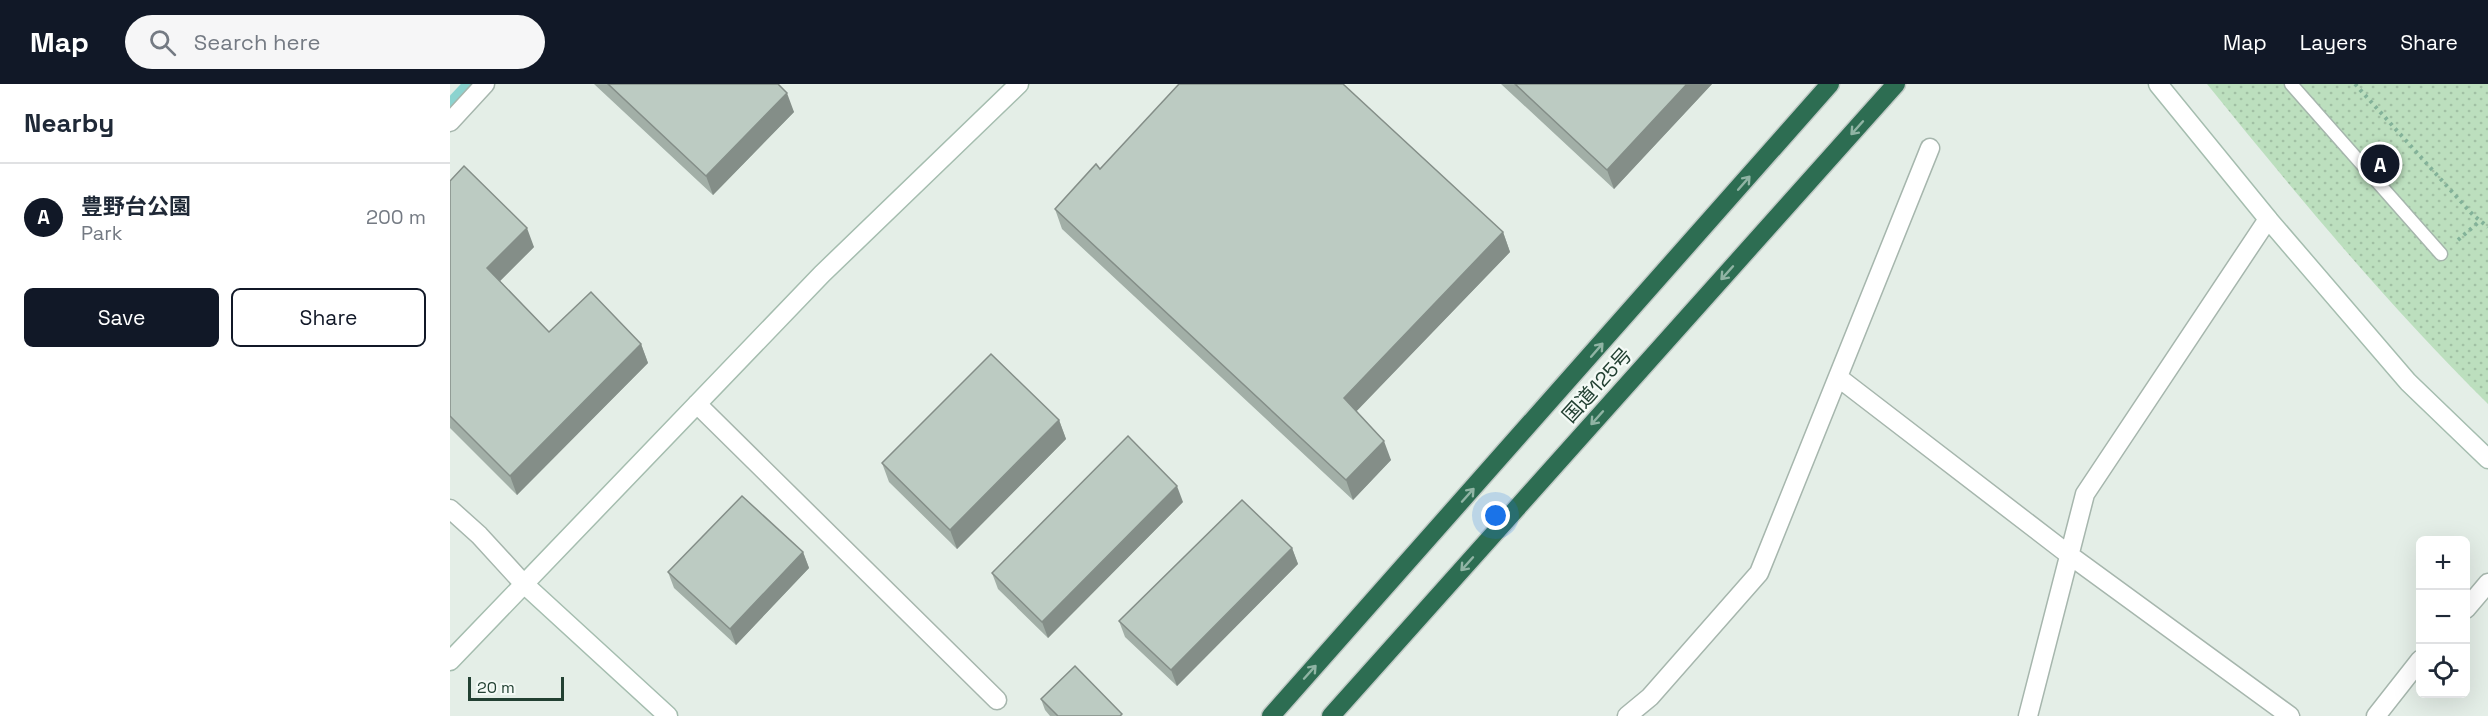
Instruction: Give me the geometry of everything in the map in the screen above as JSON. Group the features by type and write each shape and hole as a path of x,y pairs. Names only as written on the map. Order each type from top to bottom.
{"highway":[{"name":"国道125号","path":"1271,716 1830,84"},
{"name":"国道125号","path":"1331,716 1896,84"}],"street":[{"path":"450,122 485,84"},
{"path":"450,661 822,274 1019,84"},
{"path":"2158,84 2268,219 2408,382 2488,459"},
{"path":"1627,716 1650,697 1759,573 1930,148"},
{"path":"2028,716 2085,494 2268,219"},
{"path":"1839,378 2068,554 2290,716"},
{"path":"696,404 998,700"},
{"path":"450,509 479,535 523,583 668,716"},
{"path":"2470,604 2488,583"},
{"path":"2376,716 2416,666"}],"lane":[{"path":"2291,84 2441,254"}],"path":[{"path":"2355,84 2488,227"},
{"path":"2441,254 2481,221"}],"green space":[{"path":"2207,84 2488,84 2488,404 2378,288"}],"building":[{"path":"608,84 778,84 787,93 706,176"},
{"path":"1179,84 1343,84 1503,232 1344,398 1384,441 1346,480 1055,209 1096,164 1100,169"},
{"path":"1515,84 1687,84 1607,170"},
{"path":"464,166 527,228 487,268 549,332 591,292 641,344 510,476 450,416 450,181"},
{"path":"991,354 1059,420 950,530 882,463"},
{"path":"1128,436 1177,486 1042,622 992,573"},
{"path":"742,496 803,552 730,629 668,572"},
{"path":"1242,500 1292,548 1171,670 1119,621"},
{"path":"1075,666 1122,714 1120,716 1058,716 1041,699"}],"waterway":[{"path":"450,102 467,84"}],"place":[{"name":"豊野台公園","path":"2380,164"}]}
